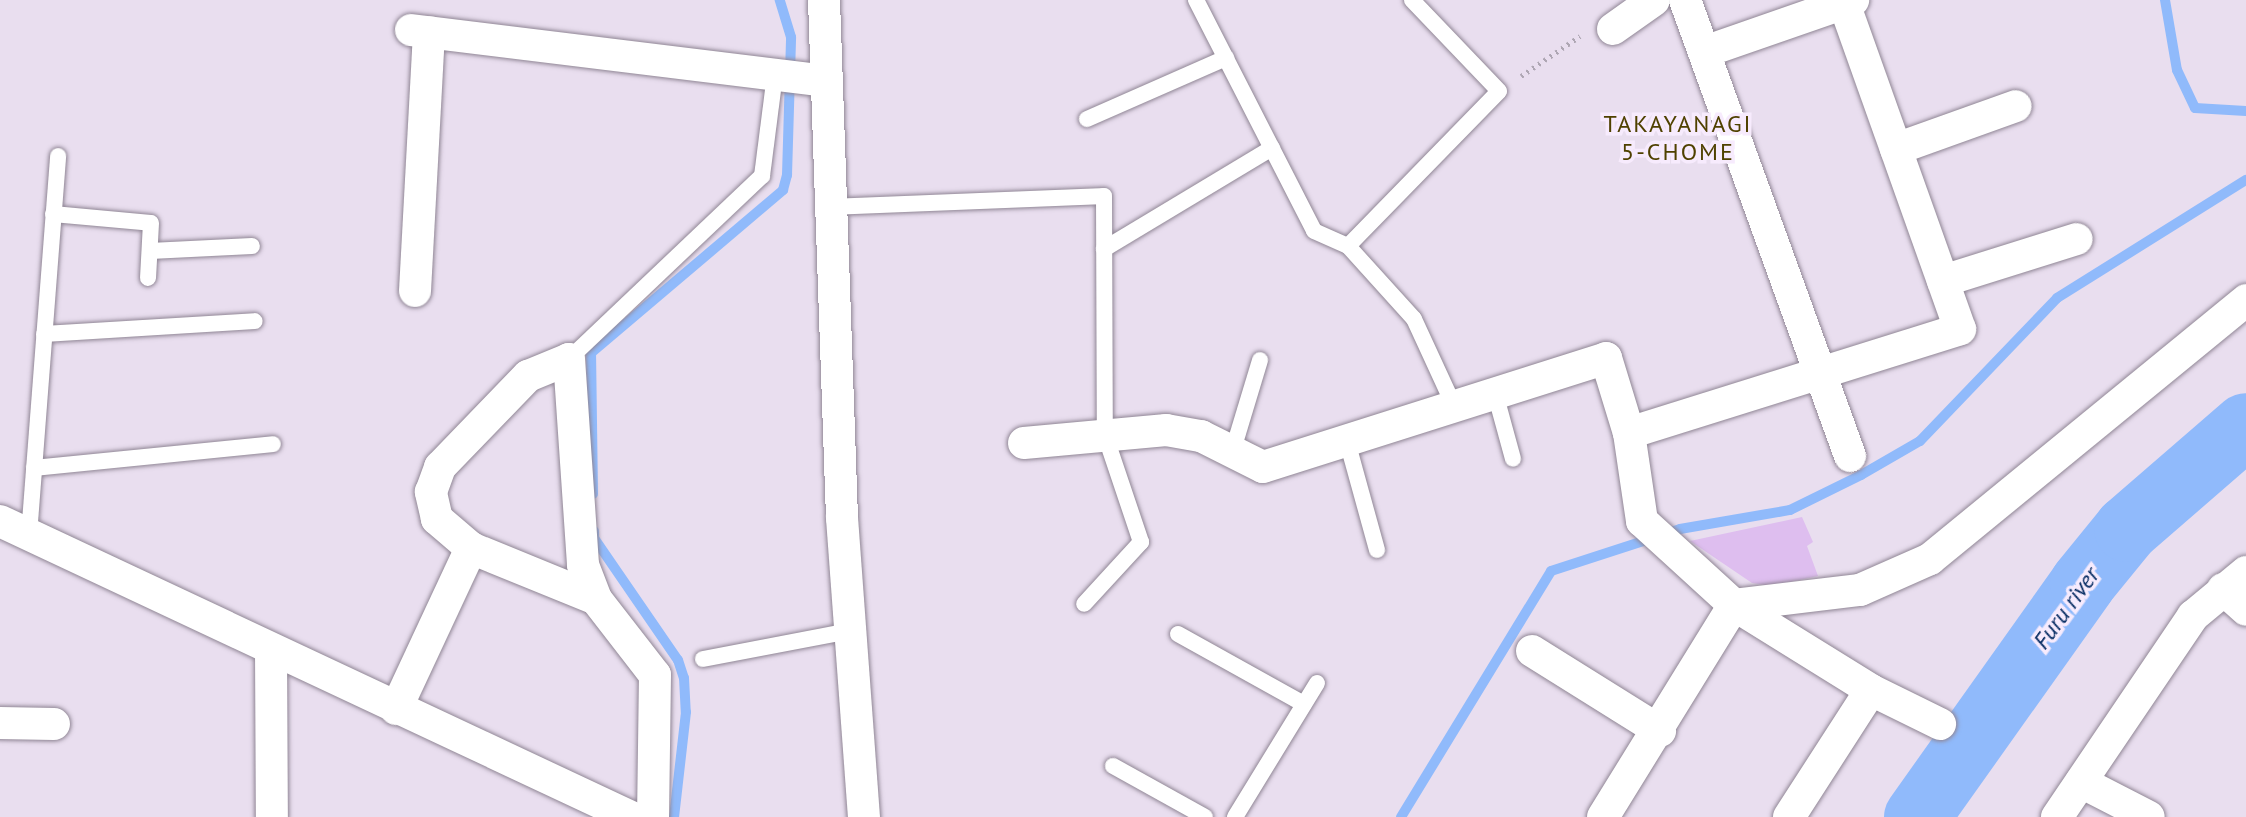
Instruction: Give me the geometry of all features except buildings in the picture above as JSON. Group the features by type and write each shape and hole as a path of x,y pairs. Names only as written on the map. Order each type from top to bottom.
{"street":[{"path":"824,0 797,78 831,207 850,631 864,817"},
{"path":"1613,29 1654,0"},
{"path":"1685,0 1850,456"},
{"path":"1629,433 1960,329 1847,1 1704,52"},
{"path":"415,291 420,31 797,78"},
{"path":"1896,149 2016,106"},
{"path":"1943,282 2077,239"},
{"path":"1734,605 1860,590 1930,559 2246,300"},
{"path":"1024,443 1166,430 1201,436 1263,467 1606,358 1629,433 1642,521 1666,547 1734,605 1871,690 1940,724"},
{"path":"596,599 471,548 437,519 431,492 440,467 528,376 569,359 583,565 596,599 655,675 653,817"},
{"path":"0,521 631,817"},
{"path":"396,709 471,548"},
{"path":"2057,817 2193,616 2234,581 2246,611"},
{"path":"1616,813 1660,731 1734,605"},
{"path":"271,650 272,817"},
{"path":"1532,651 1660,731"},
{"path":"1789,817 1871,690"},
{"path":"0,723 54,724"},
{"path":"2081,782 2149,817"}],"lane":[{"path":"1196,0 1314,231 1348,246 1414,319 1454,406"},
{"path":"1348,246 1500,90 1412,0"},
{"path":"1087,119 1226,58"},
{"path":"569,359 762,176 797,78"},
{"path":"1104,249 1272,148"},
{"path":"29,535 58,156"},
{"path":"831,207 1104,196 1105,435 1141,542 1084,604"},
{"path":"53,214 151,223 148,278"},
{"path":"150,251 252,246"},
{"path":"44,334 255,321"},
{"path":"1232,453 1260,360"},
{"path":"1495,393 1513,459"},
{"path":"1347,441 1377,550"},
{"path":"34,468 273,444"},
{"path":"703,659 850,631"},
{"path":"1178,634 1304,704"},
{"path":"1235,817 1317,683"},
{"path":"1113,766 1205,817"}],"path":[{"path":"1500,90 1604,20 1613,29"}],"shaded area":[{"path":"1802,517 1813,542 1807,546 1818,576 1772,586 1752,583 1690,541"}],"waterway":[{"path":"593,494 591,353 783,190 787,175 791,37 780,0"},
{"path":"2165,0 2177,70 2195,108 2246,111"},
{"path":"1401,817 1551,571 1680,529 1790,510 1861,475 1920,441 2057,298 2246,180"},
{"name":"Furu river","path":"1917,817 2083,583 2127,529 2246,426"},
{"path":"594,531 594,538 678,660 684,678 686,712 674,817"}],"district":[{"name":"TAKAYANAGI 5-CHOME","path":"1678,138"}]}
